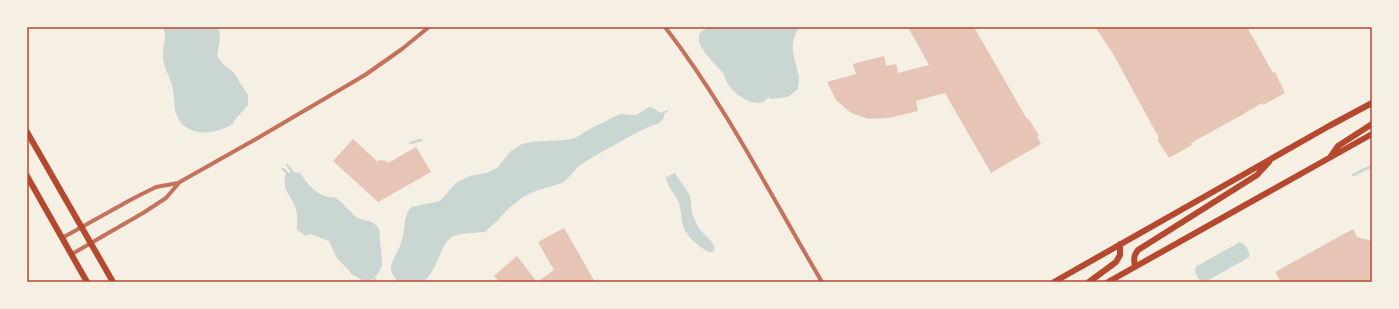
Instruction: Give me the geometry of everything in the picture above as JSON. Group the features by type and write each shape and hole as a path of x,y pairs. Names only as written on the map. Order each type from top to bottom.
{"main road":[{"path":"1054,282 1329,126 1372,104"},
{"path":"1330,157 1338,146 1372,124"},
{"path":"27,132 113,282"},
{"path":"1108,282 1372,134"},
{"path":"1135,267 1134,258 1138,250 1257,175 1273,158"},
{"path":"27,176 87,282"},
{"path":"1089,282 1116,262 1120,255 1120,244"}],"street":[{"path":"62,238 156,187 178,183 365,75 402,49 429,27"},
{"path":"665,27 692,63 718,102 822,282"},
{"path":"72,254 166,198 178,183"}],"shaded area":[{"path":"163,27 219,27 220,39 217,56 223,64 234,73 248,95 248,105 233,124 218,130 202,132 188,128 182,123 176,113 174,92 163,58 165,38"},
{"path":"709,27 799,27 793,45 799,77 798,89 788,97 770,99 769,97 759,103 741,97 731,89 726,82 723,73 706,54 699,42 701,32"},
{"path":"649,107 661,113 667,110 669,111 665,113 663,119 658,124 632,135 579,166 563,183 538,190 523,197 509,208 485,232 461,234 451,237 445,244 433,270 424,282 399,282 396,279 391,271 391,266 400,246 406,216 411,207 440,201 457,182 470,176 486,173 497,168 511,151 522,144 575,138 620,114 636,115"},
{"path":"292,171 296,173 299,172 309,185 318,193 327,197 336,198 356,217 374,223 379,229 382,266 377,275 370,281 362,280 353,275 337,258 329,241 310,234 306,236 297,230 296,208 285,187 285,175"},
{"path":"675,173 689,194 692,214 699,229 711,241 715,248 713,252 708,252 696,243 686,232 682,222 679,203 668,185 666,178 667,176 670,181 668,176"},
{"path":"1240,242 1248,249 1250,255 1248,258 1205,282 1200,281 1195,270 1197,266"}],"building":[{"path":"908,27 974,27 1027,119 1028,118 1039,135 1037,136 1041,144 991,173 945,93 916,101 918,111 889,118 869,119 851,113 836,100 827,82 856,74 853,64 884,56 886,66 896,64 898,73 929,65"},
{"path":"1095,27 1247,27 1273,73 1275,72 1285,93 1263,105 1262,103 1191,143 1192,145 1169,158 1157,139 1159,138 1112,52"},
{"path":"353,139 378,162 379,160 386,161 388,163 416,147 431,172 378,202 333,161"},
{"path":"564,228 595,282 537,282 554,270 538,242"},
{"path":"1353,229 1357,237 1372,241 1372,282 1281,282 1275,272"},
{"path":"517,256 537,282 499,282 494,276"}],"waterway":[{"path":"411,143 421,140"},
{"path":"287,165 292,171"},
{"path":"1353,175 1372,166"},
{"path":"283,169 287,173"},
{"path":"374,278 376,282"}]}
